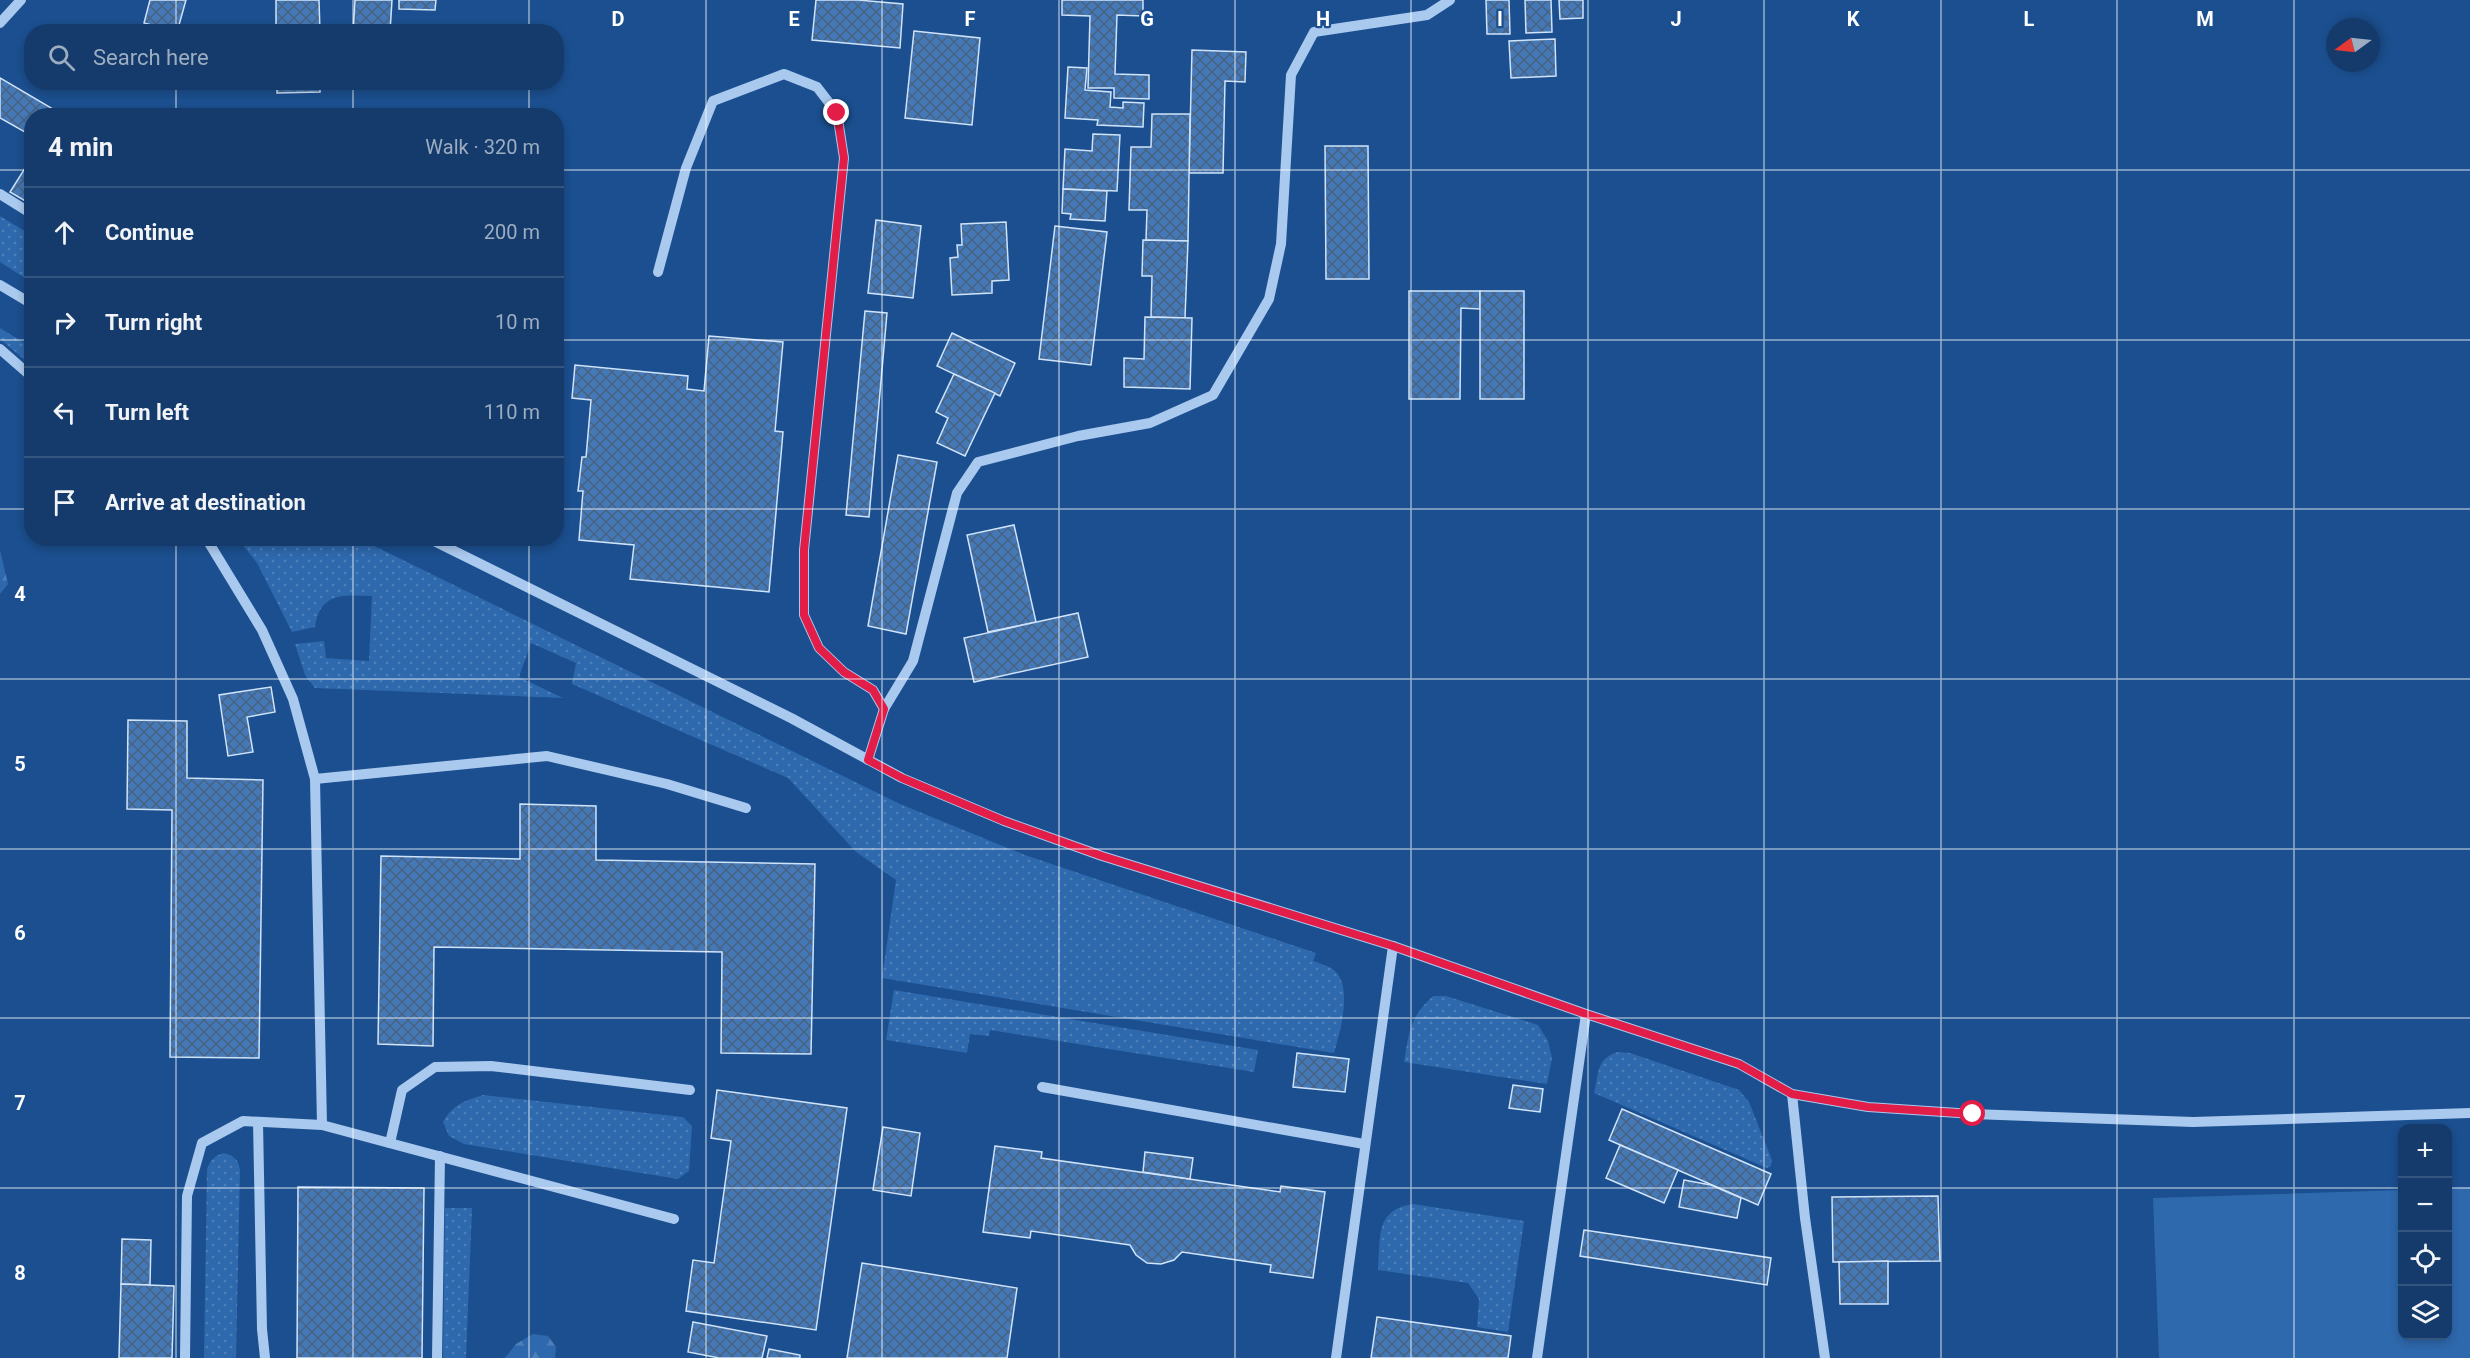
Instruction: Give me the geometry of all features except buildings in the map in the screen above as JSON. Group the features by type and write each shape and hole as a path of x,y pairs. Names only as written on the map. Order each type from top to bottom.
{"street":[{"path":"0,23 21,0"},
{"path":"868,760 884,709 913,661 957,493 978,462 1078,436 1150,423 1213,395 1269,299 1281,244 1291,75 1314,32 1426,15 1450,0"},
{"path":"658,272 686,168 713,101 784,74 817,87 837,113 844,158 804,550 804,615 819,648 844,672 873,690 884,709"},
{"path":"0,194 24,209"},
{"path":"0,285 24,299"},
{"path":"0,349 24,370"},
{"path":"211,546 262,630 293,699 315,779 322,1125"},
{"path":"444,546 791,718 902,778 994,817 1102,856 1393,946 1586,1014 1739,1064 1792,1094 1868,1107 1973,1114 2193,1122 2470,1113"},
{"path":"315,779 547,756 667,784 746,808"},
{"path":"1336,1358 1393,946"},
{"path":"1537,1358 1586,1014"},
{"path":"390,1143 402,1090 435,1067 491,1066 690,1090"},
{"path":"1042,1087 1364,1144"},
{"path":"1792,1094 1805,1218 1825,1358"},
{"path":"185,1358 187,1196 202,1143 243,1121 322,1125 674,1219"},
{"path":"258,1122 262,1329 265,1358"},
{"path":"437,1358 440,1156"}],"green space":[{"path":"0,216 24,231 24,277 0,262"},
{"path":"0,328 24,343 24,359 0,339"},
{"path":"244,546 374,546 900,804 1025,855 1316,953 1313,961 1331,968 1338,975 1342,984 1344,1008 1334,1053 882,978 896,880 856,852 788,778 572,684 576,663 531,643 519,677 563,698 315,688 305,675 295,644 324,641 326,658 369,661 372,596 334,598 322,607 315,627 292,632 257,563"},
{"path":"0,550 8,584 0,594"},
{"path":"894,990 1258,1050 1254,1072 990,1030 989,1036 970,1034 967,1053 886,1040"},
{"path":"1433,996 1446,996 1538,1025 1548,1041 1552,1058 1547,1084 1404,1062 1407,1042 1415,1018"},
{"path":"1618,1052 1630,1053 1739,1090 1749,1102 1772,1160 1771,1166 1767,1168 1594,1093 1602,1063 1606,1058"},
{"path":"483,1095 683,1117 692,1126 689,1171 678,1179 464,1144 449,1136 443,1122 451,1111 460,1104"},
{"path":"224,1153 235,1158 240,1170 236,1358 204,1358 207,1170 213,1159"},
{"path":"2470,1187 2470,1358 2159,1358 2153,1198 2398,1190 2398,1340 2452,1340 2452,1188"},
{"path":"1413,1204 1524,1221 1508,1332 1477,1327 1479,1299 1468,1283 1378,1270 1380,1237 1386,1219 1400,1207"},
{"path":"445,1208 472,1208 466,1358 443,1358"},
{"path":"533,1334 548,1336 556,1347 555,1358 505,1358 516,1344"}],"route":[{"path":"837,113 844,158 804,550 804,615 819,648 844,672 873,690 884,709 868,760 902,778 1004,821 1102,856 1393,946 1586,1014 1739,1064 1792,1094 1868,1107 1973,1114"}]}
